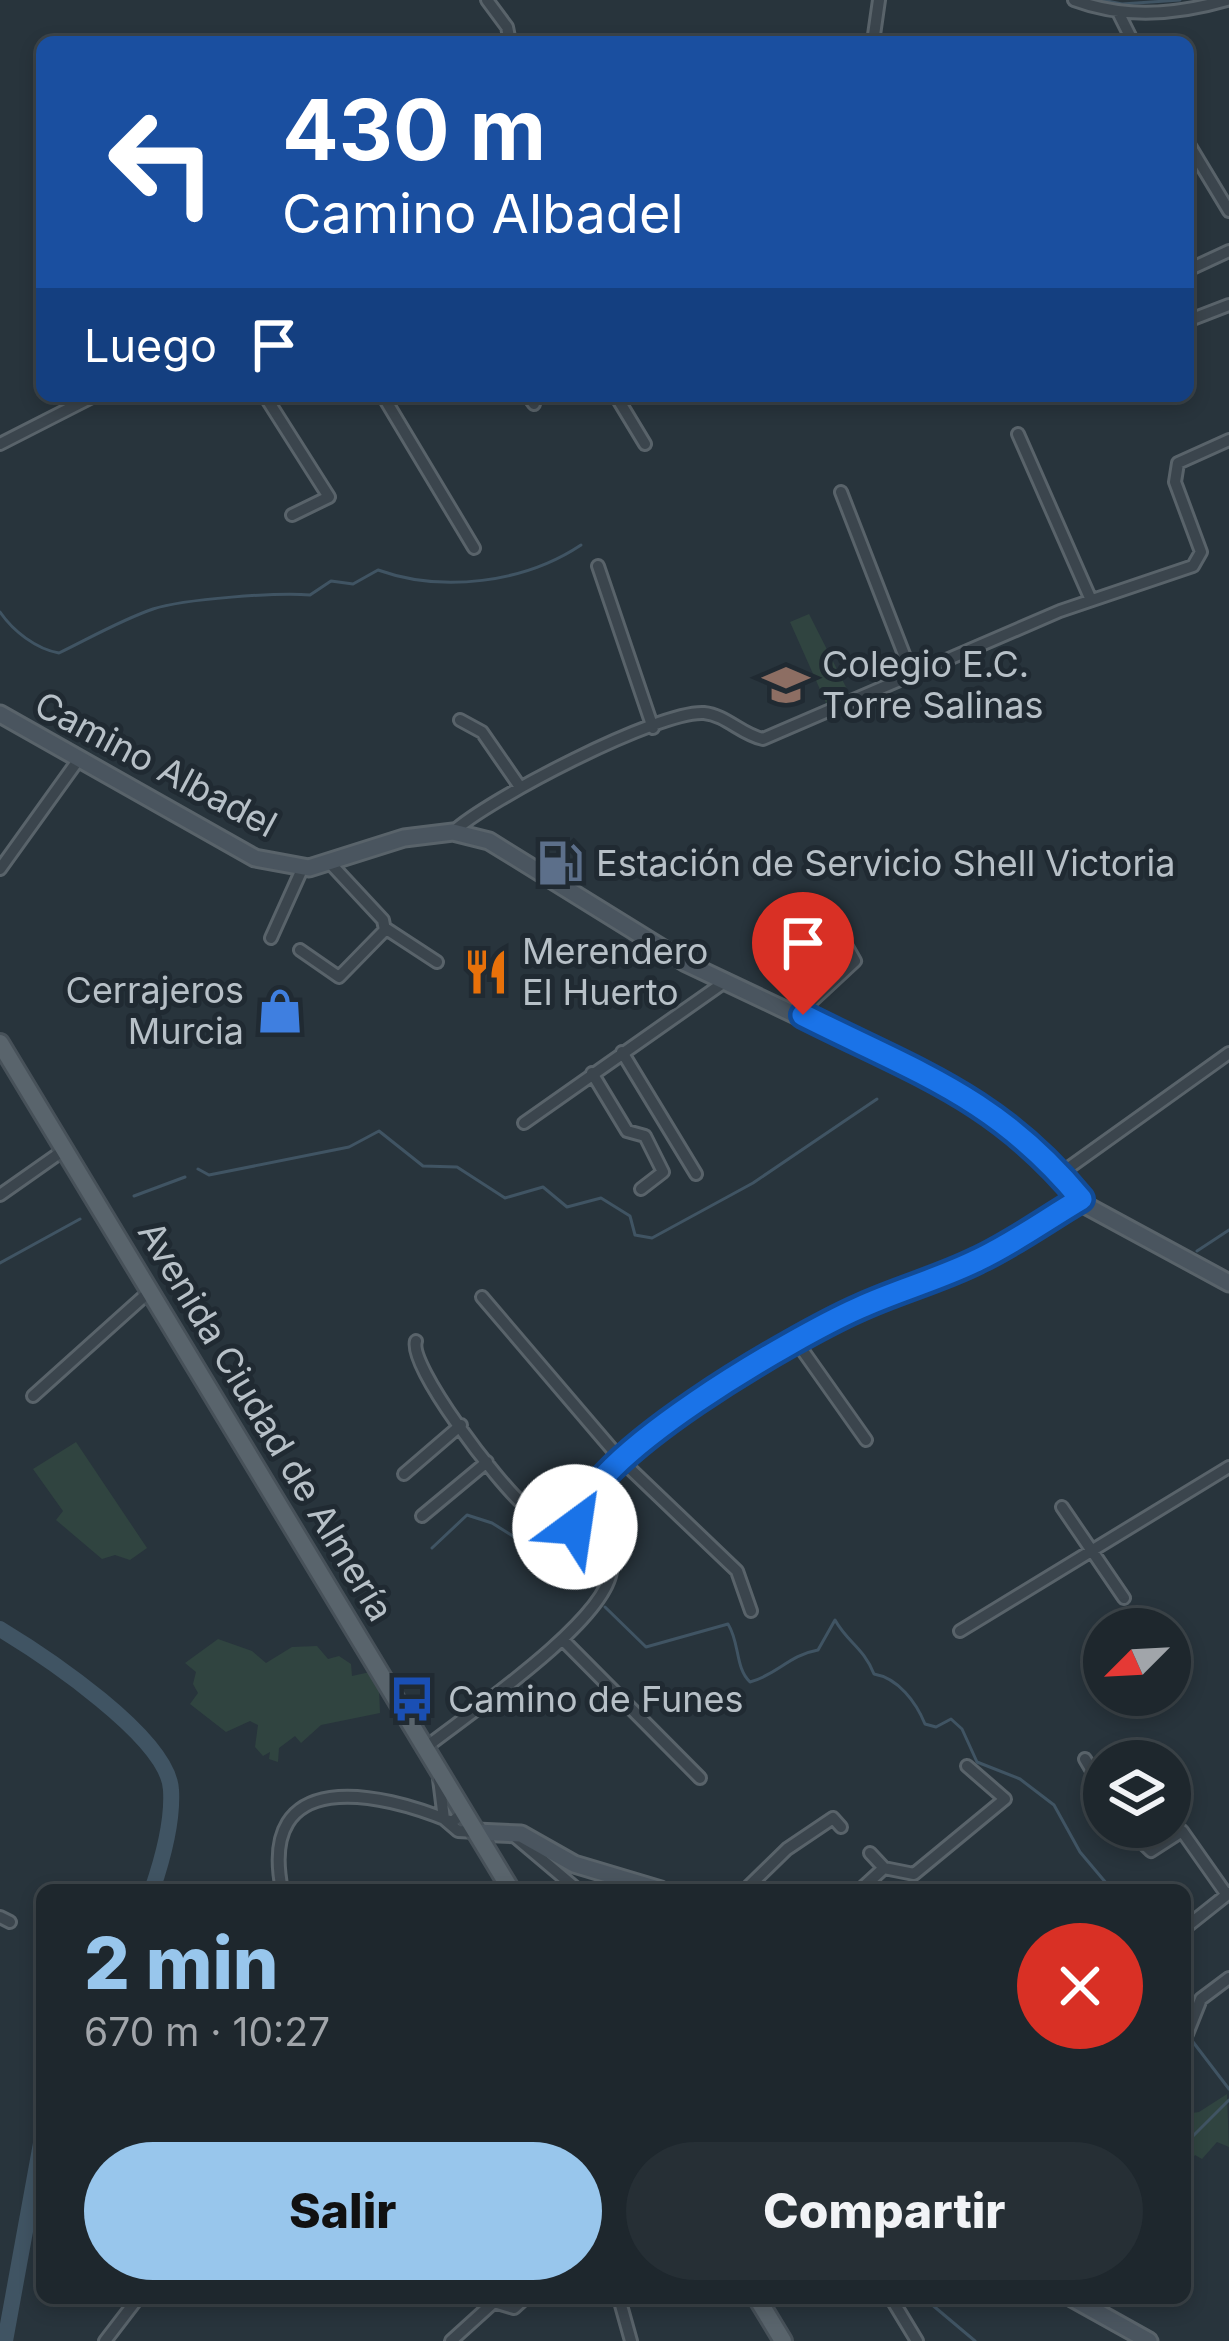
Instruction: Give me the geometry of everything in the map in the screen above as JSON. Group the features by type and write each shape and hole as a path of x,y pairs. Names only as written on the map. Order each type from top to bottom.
{"main road":[{"name":"Camino Albadel","path":"0,714 255,858 303,867 330,863 404,838 453,832"},
{"path":"453,832 489,841 602,915 726,981 971,1098 1007,1122 1081,1199 1229,1283"},
{"name":"Avenida Ciudad de Almería","path":"0,1043 507,1884"},
{"path":"476,1832 509,1833 574,1864 641,1884"},
{"path":"493,1861 495,1844 509,1833"},
{"path":"761,2304 783,2341"},
{"path":"1083,2304 1149,2341"}],"street":[{"path":"487,0 509,36"},
{"path":"874,36 878,0"},
{"path":"1075,0 1119,14 1227,0"},
{"path":"1119,14 1130,36"},
{"path":"1194,153 1229,211"},
{"path":"1194,267 1229,251"},
{"path":"1194,318 1229,305"},
{"path":"0,444 82,402"},
{"path":"269,402 329,497 292,515"},
{"path":"387,402 475,548"},
{"path":"620,402 645,444"},
{"path":"1018,434 1090,600"},
{"path":"453,832 520,787 653,728 699,712 763,739 1090,600 1193,566 1201,552 1175,482 1178,463 1229,440"},
{"path":"841,492 912,675"},
{"path":"598,566 653,728"},
{"path":"460,720 482,731 520,787"},
{"path":"0,869 79,760"},
{"path":"330,863 386,928 437,962"},
{"path":"271,938 303,867"},
{"path":"799,1013 854,961 835,926"},
{"path":"300,950 338,977 386,928"},
{"path":"524,1123 726,981"},
{"path":"622,1052 696,1174"},
{"path":"1060,1174 1229,1053"},
{"path":"592,1073 627,1131 645,1136 662,1164 663,1172 641,1189"},
{"path":"0,1195 64,1150"},
{"path":"575,1527 579,1507 622,1461 720,1384 859,1308 979,1260 1081,1199"},
{"path":"33,1396 149,1291"},
{"path":"482,1297 622,1461 737,1571 751,1611"},
{"path":"416,1341 418,1366 487,1462 527,1508 575,1527 609,1559 611,1573 563,1640 475,1709 430,1756 444,1819 458,1831 476,1832"},
{"path":"796,1341 866,1440"},
{"path":"404,1474 460,1426"},
{"path":"422,1516 487,1462"},
{"path":"960,1630 1229,1467"},
{"path":"1062,1507 1124,1598"},
{"path":"563,1640 700,1778"},
{"path":"870,1853 884,1868 914,1874 1005,1799 967,1766"},
{"path":"420,1808 441,1790"},
{"path":"282,1884 279,1839 303,1805 324,1798 363,1798 420,1808 454,1821 464,1812"},
{"path":"751,1884 787,1849 833,1818 841,1827"},
{"path":"509,1833 568,1884"},
{"path":"1191,1844 1228,1894 1191,1923"},
{"path":"558,1878 574,1864"},
{"path":"867,1884 884,1868"},
{"path":"1191,2022 1201,1999 1229,1978"},
{"path":"105,2341 133,2304"},
{"path":"451,2341 490,2304"},
{"path":"621,2304 631,2341"},
{"path":"895,2304 917,2341"}],"green space":[{"path":"809,614 849,693 826,703 790,622"},
{"path":"76,1442 147,1548 130,1560 115,1555 102,1559 56,1520 63,1511 33,1469"},
{"path":"218,1639 252,1651 266,1663 292,1647 317,1646 328,1659 339,1656 351,1664 352,1676 370,1672 379,1689 380,1713 321,1725 301,1743 295,1736 279,1748 278,1762 269,1759 270,1752 263,1756 255,1747 258,1725 250,1721 226,1732 190,1704 198,1693 193,1684 196,1672 185,1663"},
{"path":"1227,2094 1229,2147 1217,2142 1202,2159 1195,2155 1191,2161 1191,2113"}],"waterway":[{"path":"1102,0 1122,4 1180,0"},
{"path":"0,612 26,638 59,653 167,605 310,595 331,581 353,584 378,570 429,581 482,580 534,568 581,545"},
{"path":"198,1169 209,1175 349,1147 379,1131 423,1166 457,1167 505,1198 543,1187 567,1207 601,1198 630,1216 635,1235 652,1238 753,1183 877,1099"},
{"path":"134,1196 185,1177"},
{"path":"0,1263 80,1219"},
{"path":"1197,1251 1229,1230"},
{"path":"432,1548 467,1515 492,1523 571,1572"},
{"path":"605,1607 646,1647 728,1624 750,1682 818,1650 835,1620 874,1674 905,1692 925,1724 936,1727 951,1719 962,1729 977,1762 1020,1779 1054,1805 1080,1852 1107,1884"},
{"path":"0,1629 101,1700 165,1769 171,1790 170,1815 154,1884"},
{"path":"1191,2039 1229,2089"},
{"path":"1191,2138 1229,2100"},
{"path":"5,2341 36,2171"},
{"path":"931,2304 975,2341"}],"place":[{"name":"Colegio E.C. Torre Salinas","path":"786,685"},
{"name":"Estación de Servicio Shell Victoria","path":"560,863"},
{"name":"Merendero El Huerto","path":"486,972"},
{"name":"Cerrajeros Murcia","path":"280,1011"},
{"name":"Camino de Funes","path":"412,1699"}],"route":[{"path":"575,1527 579,1507 605,1477 646,1439 720,1384 859,1308 979,1260 1081,1199 1036,1147 971,1098 803,1015"}]}
